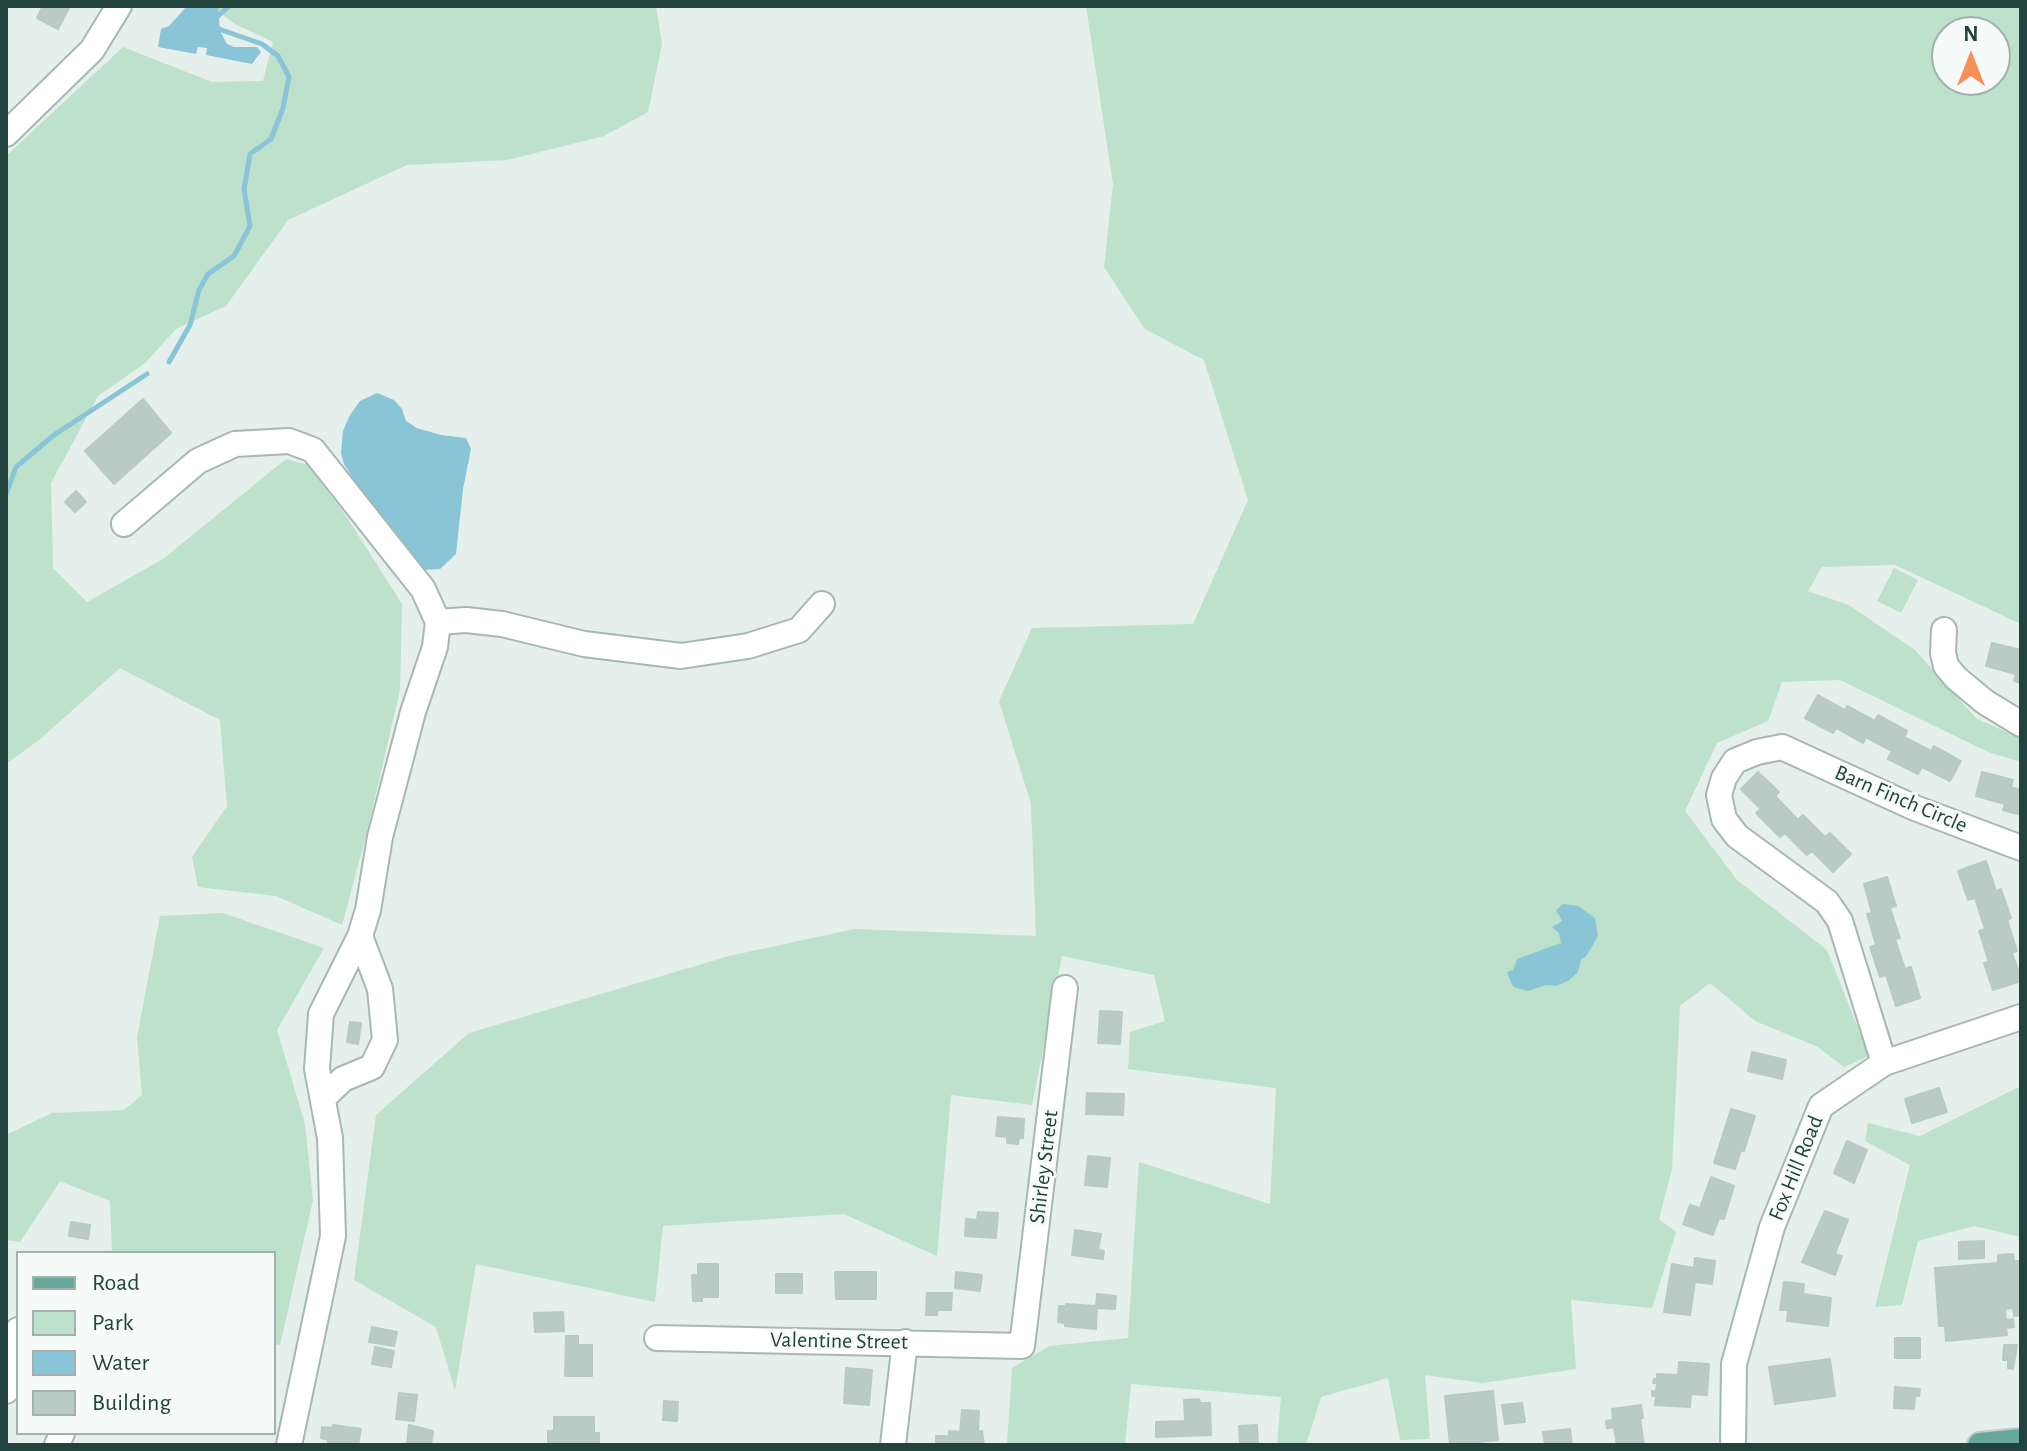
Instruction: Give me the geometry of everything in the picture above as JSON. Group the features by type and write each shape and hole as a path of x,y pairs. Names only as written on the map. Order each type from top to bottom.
{"main road":[{"path":"1980,1445 2020,1441"}],"street":[{"path":"6,134 92,50 119,6"},
{"path":"124,524 198,461 235,444 289,441 313,450 423,589 438,622 435,647 413,712 380,837 368,910 360,936 321,1014 317,1069 330,1138 333,1236 323,1296 289,1445"},
{"path":"438,622 466,620 502,624 584,644 681,656 748,646 799,630 822,604"},
{"path":"1944,630 1946,666 1985,702 2021,724"},
{"name":"Barn Finch Circle","path":"1884,1063 1840,921 1827,902 1737,836 1724,819 1719,795 1724,778 1735,761 1782,747 1915,808 2021,848"},
{"path":"323,1098 343,1079 372,1067 385,1040 380,989 360,936"},
{"name":"Shirley Street","path":"1022,1346 1065,988"},
{"name":"Fox Hill Road","path":"1733,1445 1734,1364 1772,1227 1821,1106 1884,1063 2021,1017"},
{"name":"Valentine Street","path":"657,1338 1022,1346"},
{"path":"6,1391 16,1340"},
{"path":"893,1445 905,1342"}],"green space":[{"path":"211,6 656,6 662,44 648,112 604,136 507,160 407,165 288,220 226,306 176,329 145,363 98,396 51,483 53,568 87,602 163,559 286,459 308,465 348,519 402,604 400,690 342,925 276,896 198,887 192,857 227,806 220,720 120,668 39,740 6,764 6,156 123,47 212,82 263,81 273,42 235,24"},
{"path":"1086,6 2021,6 2021,624 1895,565 1822,567 1808,591 1849,605 1915,650 1977,719 2021,738 2021,762 1988,752 1840,680 1782,682 1768,721 1717,743 1685,811 1737,880 1827,950 1869,1056 1844,1067 1818,1047 1755,1021 1710,983 1680,1006 1672,1169 1659,1219 1676,1232 1652,1308 1571,1300 1576,1369 1482,1383 1425,1375 1430,1439 1400,1440 1388,1378 1321,1397 1306,1445 1277,1445 1281,1397 1131,1384 1125,1445 1007,1445 1012,1368 1049,1346 1128,1338 1139,1162 1270,1204 1276,1088 1128,1069 1130,1032 1165,1021 1154,975 1062,956 1032,1105 951,1095 937,1256 844,1214 663,1226 655,1302 476,1264 455,1391 436,1327 354,1280 376,1115 469,1033 729,956 854,929 1036,936 1031,804 999,701 1032,628 1193,624 1248,500 1204,360 1145,329 1104,267 1113,184"},
{"path":"1894,568 1918,580 1901,613 1877,601"},
{"path":"223,913 324,948 277,1030 305,1124 313,1200 280,1345 276,1344 276,1251 112,1251 110,1201 60,1181 20,1242 6,1240 6,1135 52,1113 124,1110 142,1095 137,1037 160,916"},
{"path":"2021,1086 2021,1237 1974,1226 1918,1241 1902,1305 1875,1307 1910,1165 1865,1141 1868,1123 1920,1136"}],"water":[{"path":"187,6 218,6 220,31 227,44 257,47 261,52 252,64 206,55 207,48 198,47 196,54 158,47 161,29 169,26"},
{"path":"377,393 394,400 402,409 406,421 417,428 466,438 471,449 456,554 440,569 422,570 375,516 344,464 341,453 343,431 350,415 360,401"},
{"path":"1563,904 1578,906 1595,918 1598,936 1581,960 1578,972 1556,986 1546,985 1528,991 1513,987 1507,972 1513,970 1517,959 1561,943 1559,933 1552,927 1562,921 1556,910"}],"building":[{"path":"43,6 70,6 58,29 37,18"},
{"path":"143,399 171,433 114,484 85,451"},
{"path":"76,491 86,502 75,512 65,502"},
{"path":"1992,643 2021,650 2021,683 2014,681 2016,674 1986,666"},
{"path":"1818,695 1845,710 1847,706 1875,721 1878,715 1907,731 1904,737 1931,751 1934,746 1961,761 1950,781 1922,767 1918,774 1888,759 1892,751 1866,737 1863,743 1836,728 1833,733 1805,718"},
{"path":"1758,772 1779,792 1775,796 1798,820 1803,815 1825,837 1830,833 1851,854 1833,872 1812,851 1807,855 1785,833 1780,837 1756,813 1761,809 1741,789"},
{"path":"1982,772 2013,780 2011,787 2021,790 2021,815 2003,810 2005,804 1976,796"},
{"path":"1986,861 1996,891 2001,889 2011,918 2007,920 2017,951 2012,953 2021,978 2021,981 1993,990 1984,963 1989,962 1979,931 1985,929 1975,898 1968,900 1958,871"},
{"path":"1887,877 1896,906 1890,908 1900,938 1895,939 1905,969 1911,967 1920,998 1896,1006 1886,975 1880,977 1870,947 1876,945 1867,914 1872,913 1864,884"},
{"path":"1100,1011 1122,1012 1120,1044 1098,1043"},
{"path":"350,1022 361,1023 358,1044 347,1042"},
{"path":"1752,1052 1786,1060 1782,1079 1748,1071"},
{"path":"1939,1088 1947,1112 1912,1123 1905,1099"},
{"path":"1087,1093 1124,1094 1123,1115 1086,1114"},
{"path":"1731,1109 1755,1116 1735,1169 1714,1163"},
{"path":"998,1117 1024,1119 1023,1138 1019,1138 1018,1144 1007,1143 1007,1137 996,1136"},
{"path":"1847,1141 1867,1150 1854,1183 1834,1173"},
{"path":"1088,1156 1110,1158 1107,1187 1085,1185"},
{"path":"1711,1177 1734,1186 1724,1219 1719,1218 1713,1235 1683,1224 1690,1205 1700,1208"},
{"path":"1825,1211 1848,1220 1835,1254 1842,1256 1835,1275 1802,1262"},
{"path":"978,1212 998,1213 996,1238 965,1236 966,1219 977,1220"},
{"path":"71,1222 90,1225 88,1239 69,1236"},
{"path":"1075,1230 1101,1234 1098,1250 1104,1251 1103,1259 1072,1255"},
{"path":"1984,1241 1984,1258 1959,1259 1959,1242"},
{"path":"2013,1254 2014,1261 2021,1261 2021,1315 2014,1316 2013,1308 2005,1309 2006,1320 2013,1319 2014,1327 2006,1328 2007,1335 1946,1341 1945,1326 1939,1326 1935,1268 1998,1263 1998,1255"},
{"path":"1695,1258 1715,1261 1712,1284 1695,1282 1690,1315 1664,1312 1672,1264 1694,1268"},
{"path":"698,1264 718,1264 718,1297 702,1297 702,1301 693,1301 692,1275 698,1275"},
{"path":"835,1272 876,1272 876,1299 836,1299"},
{"path":"956,1272 982,1275 980,1291 955,1288"},
{"path":"776,1274 802,1274 802,1293 776,1293"},
{"path":"1784,1282 1804,1284 1803,1294 1831,1298 1828,1326 1787,1321 1788,1310 1780,1310"},
{"path":"927,1293 952,1293 951,1310 937,1310 937,1315 926,1315"},
{"path":"1097,1294 1116,1296 1115,1309 1097,1308 1096,1329 1065,1326 1065,1323 1058,1322 1059,1306 1096,1306"},
{"path":"563,1312 564,1331 535,1332 534,1313"},
{"path":"372,1327 397,1332 394,1346 369,1342"},
{"path":"566,1336 578,1336 578,1345 592,1345 592,1376 565,1376"},
{"path":"1895,1338 1920,1338 1920,1358 1895,1358"},
{"path":"2004,1345 2017,1345 2013,1369 2008,1368 2008,1360 2003,1360"},
{"path":"375,1347 394,1351 391,1367 372,1364"},
{"path":"1830,1359 1835,1396 1775,1404 1769,1367"},
{"path":"1679,1362 1709,1364 1707,1395 1691,1394 1690,1407 1655,1405 1656,1396 1652,1396 1652,1391 1656,1392 1657,1383 1653,1383 1654,1379 1657,1379 1657,1374 1678,1375"},
{"path":"846,1368 872,1370 869,1405 844,1403"},
{"path":"1895,1387 1920,1389 1919,1396 1915,1396 1914,1409 1894,1408"},
{"path":"1493,1391 1498,1440 1479,1442 1479,1445 1450,1445 1445,1396"},
{"path":"399,1393 417,1395 414,1421 396,1419"},
{"path":"1199,1399 1200,1403 1210,1403 1211,1435 1156,1437 1156,1422 1185,1421 1184,1400"},
{"path":"664,1401 678,1402 677,1421 663,1420"},
{"path":"1522,1403 1525,1422 1505,1424 1502,1405"},
{"path":"1641,1405 1644,1445 1617,1445 1614,1427 1607,1428 1606,1421 1613,1420 1612,1409"},
{"path":"962,1410 979,1411 978,1431 982,1431 984,1445 936,1445 936,1436 949,1436 949,1431 960,1432"},
{"path":"554,1417 594,1417 594,1433 599,1433 599,1445 548,1445 548,1431 554,1431"},
{"path":"333,1425 361,1429 358,1445 328,1445 328,1440 321,1438 322,1427 332,1428"},
{"path":"409,1425 433,1431 431,1445 407,1445"},
{"path":"1257,1425 1258,1445 1240,1445 1239,1426"},
{"path":"1570,1429 1572,1445 1545,1445 1543,1432"}],"waterway":[{"path":"215,19 229,6"},
{"path":"169,362 190,325 199,290 208,274 234,256 250,226 244,189 250,154 271,139 283,108 289,77 278,56 262,44 216,28"},
{"path":"6,494 16,467 54,435 147,374"}]}
